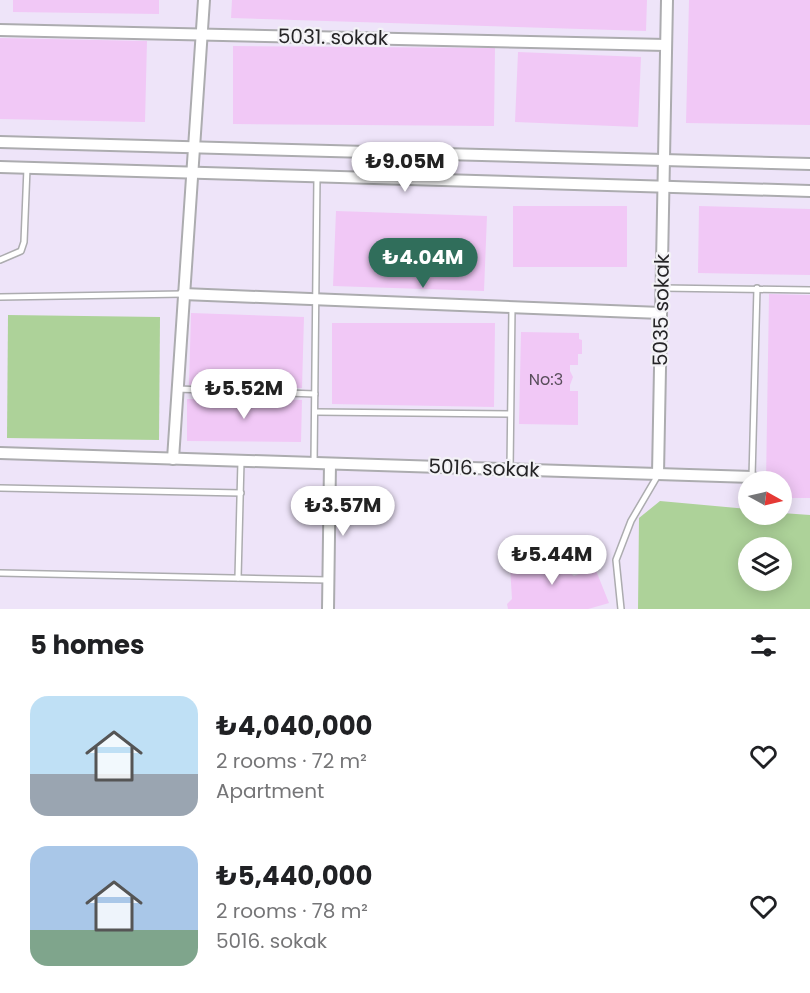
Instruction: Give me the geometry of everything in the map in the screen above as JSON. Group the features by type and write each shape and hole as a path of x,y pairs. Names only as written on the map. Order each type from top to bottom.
{"street":[{"path":"173,459 204,0"},
{"name":"5035 sokak","path":"658,474 667,0"},
{"name":"5031. sokak","path":"0,30 666,45"},
{"path":"0,142 810,164"},
{"path":"0,167 810,191"},
{"path":"183,294 661,312"},
{"name":"5016. sokak","path":"0,453 738,477"},
{"path":"328,609 330,464"}],"lane":[{"path":"0,260 21,251 24,242 27,168"},
{"path":"314,463 317,176"},
{"path":"662,288 810,290"},
{"path":"752,471 758,288"},
{"path":"0,297 183,294"},
{"path":"510,469 512,307"},
{"path":"177,389 315,394"},
{"path":"315,412 510,414"},
{"path":"238,578 241,461"},
{"name":"5035 sokak","path":"621,609 616,560 631,521 658,474"},
{"path":"0,488 241,493"},
{"path":"0,573 328,580"}],"shaded area":[{"path":"0,0 810,0 810,609 0,609"}],"green space":[{"path":"8,315 160,317 159,440 7,438"},
{"path":"660,501 738,508 738,525 792,525 792,514 810,515 810,609 638,609 639,518"}],"building":[{"path":"13,0 159,0 159,14 13,12"},
{"path":"232,0 647,0 646,31 231,18"},
{"path":"689,0 810,0 810,125 686,123"},
{"path":"0,38 147,41 145,122 0,119"},
{"path":"233,46 495,48 494,126 233,124"},
{"path":"518,52 641,57 638,127 515,122"},
{"path":"513,206 627,206 627,267 513,267"},
{"path":"699,206 810,209 810,275 698,273"},
{"path":"336,211 487,216 484,291 333,286"},
{"path":"769,294 810,295 810,498 792,498 792,471 766,471"},
{"path":"191,313 304,317 302,388 189,385"},
{"path":"332,323 495,323 494,407 332,404"},
{"path":"521,332 579,333 579,339 582,340 582,354 578,354 578,365 570,365 573,377 570,391 578,391 578,425 519,424"},
{"path":"187,399 302,400 301,442 187,441"},
{"path":"509,550 543,560 555,561 574,576 595,568 609,603 588,609 508,609 507,604 512,599"}]}
